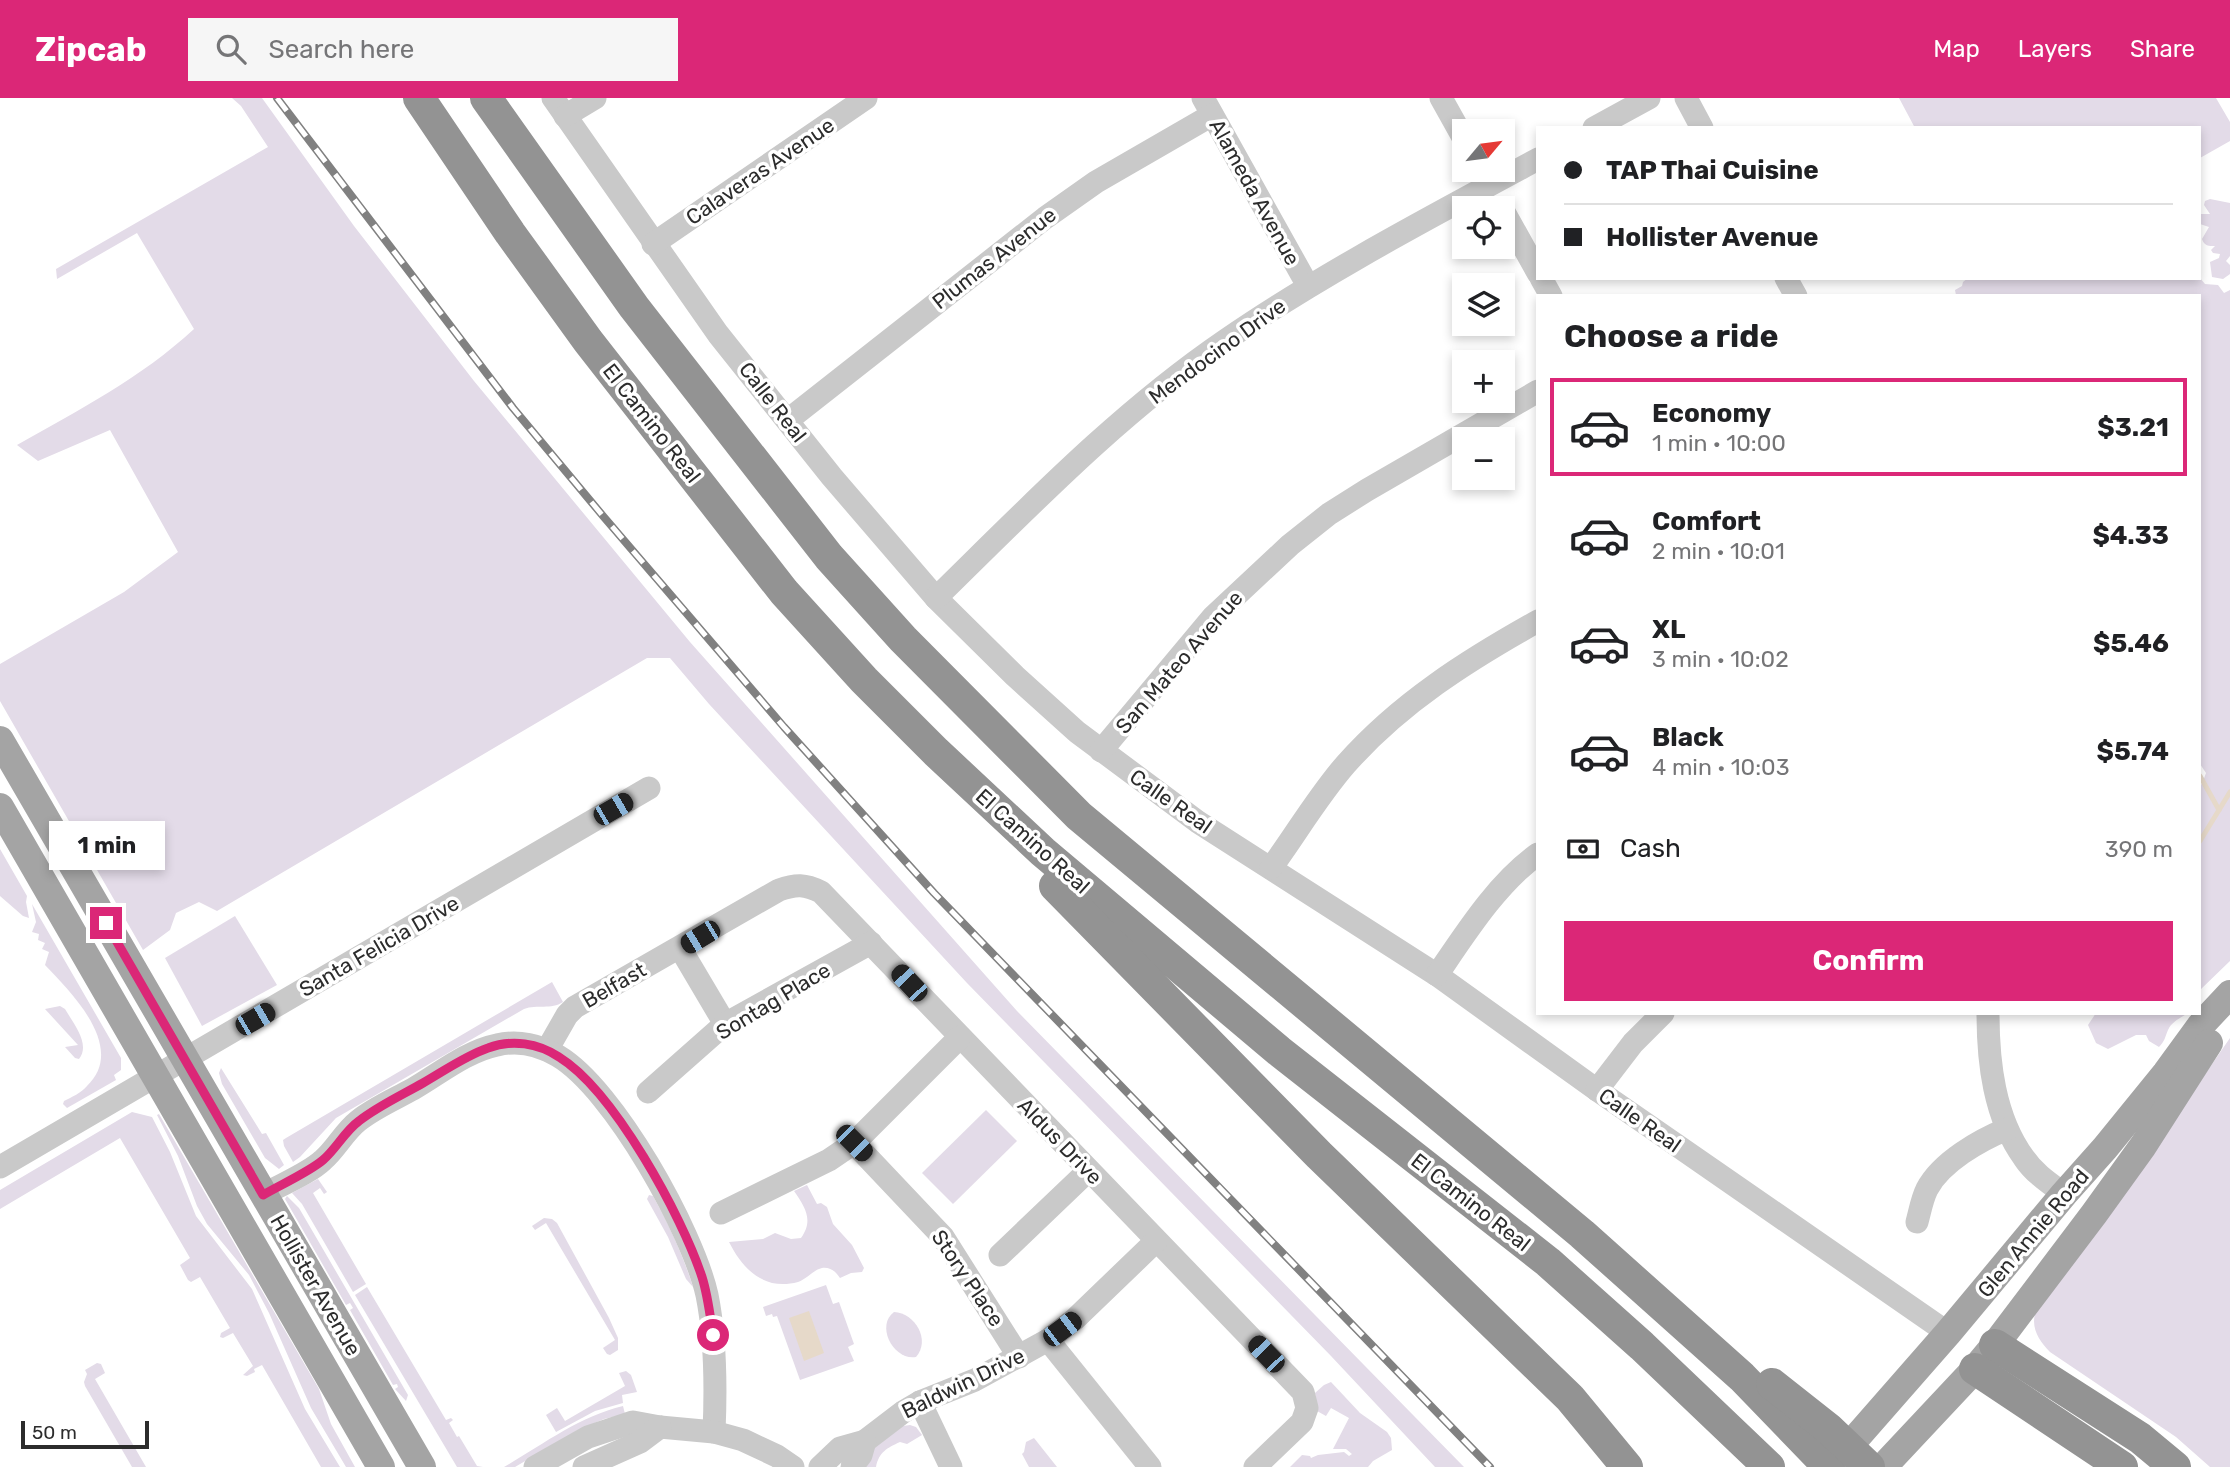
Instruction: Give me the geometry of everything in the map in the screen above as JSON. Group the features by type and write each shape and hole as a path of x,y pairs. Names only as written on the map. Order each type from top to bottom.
{"highway":[{"name":"El Camino Real","path":"419,98 510,233 588,341 784,592 864,680 1043,852 1269,1042 1548,1262 1642,1346 1769,1467"},
{"path":"486,98 634,307 829,557 903,639 1079,816 1582,1234 1829,1429 1869,1467"},
{"path":"936,752 1033,863 1319,1155 1570,1398 1627,1467"},
{"path":"1582,1234 1742,1377 1830,1467"},
{"path":"1995,1345 2140,1438 2175,1467"},
{"path":"1975,1369 2122,1467"}],"main road":[{"name":"Hollister Avenue","path":"0,740 422,1467"},
{"name":"Hollister Avenue","path":"0,807 381,1467"},
{"name":"Glen Annie Road","path":"1830,1467 2134,1114 2201,1025 2230,994"},
{"name":"Glen Annie Road","path":"1883,1467 1975,1369 2094,1214 2149,1136 2213,1037 2230,994"},
{"path":"1948,1333 1995,1345"},
{"path":"1948,1333 1975,1369"}],"street":[{"path":"559,107 595,98"},
{"name":"Calaveras Avenue","path":"653,244 866,98"},
{"path":"1441,98 1453,119"},
{"path":"1598,126 1649,98"},
{"path":"1686,98 1701,126"},
{"name":"Calle Real","path":"559,107 718,334 880,536 936,598 1015,676 1101,751 1198,822 1437,975 1597,1090 1948,1333"},
{"name":"Alameda Avenue","path":"1207,107 1308,286"},
{"name":"Plumas Avenue","path":"788,420 1045,218 1207,107"},
{"name":"Mendocino Drive","path":"1516,167 1536,160"},
{"name":"Mendocino Drive","path":"936,598 1057,481 1162,388 1227,339 1308,286 1478,182"},
{"path":"1515,231 1536,269"},
{"name":"San Mateo Avenue","path":"1101,751 1213,617 1290,545 1329,514 1367,490 1536,392"},
{"path":"1271,868 1335,778 1387,724 1443,678 1536,622"},
{"name":"Santa Felicia Drive","path":"0,1167 649,788"},
{"path":"1437,975 1500,891 1536,856"},
{"name":"Belfast","path":"547,1050 570,1010 779,890 793,885 806,885"},
{"name":"Aldus Drive","path":"806,885 821,892 871,943 1303,1392 1307,1412 1302,1422 1255,1467"},
{"name":"Sontag Place","path":"648,1092 725,1024 871,943"},
{"path":"680,948 725,1024"},
{"path":"1597,1090 1633,1043 1661,1015"},
{"path":"1988,1015 1988,1042 1994,1085 2007,1129 2024,1160 2064,1194"},
{"path":"721,1213 829,1160 854,1143 960,1037"},
{"path":"263,1195 321,1162 361,1119 474,1054 506,1044 532,1045 547,1050 581,1074 625,1128 669,1204 694,1256 706,1293 713,1335 714,1432"},
{"path":"1917,1222 1928,1187 1937,1175 1958,1156 2007,1129"},
{"name":"Story Place","path":"854,1143 943,1237 1019,1357"},
{"path":"1000,1255 1088,1171"},
{"name":"Baldwin Drive","path":"820,1467 840,1448 864,1441 892,1418 920,1402 975,1380 1048,1340 1076,1319 1156,1241"},
{"path":"1048,1340 1150,1467"},
{"path":"920,1402 951,1467"},
{"path":"535,1467 576,1443 611,1428 634,1422 714,1432 743,1440 762,1447 793,1467"},
{"path":"584,1467 640,1442 660,1427"},
{"name":"Baldwin Drive","path":"852,1467 861,1455 864,1441"}],"shaded area":[{"path":"232,98 262,98 354,226 474,381 690,642 1017,1011 1464,1467 1435,1467 1331,1356 967,983 709,704 670,658 647,658 217,911 199,902 176,913 170,930 143,950 0,701 0,664 124,592 178,552 110,430 38,461 17,445 131,378 194,329 137,233 57,279 56,269 268,147 241,106"},
{"path":"1899,98 2216,98 2230,122 2230,141 2201,157 2201,126 1914,126"},
{"path":"2210,199 2230,203 2230,256 2226,261 2230,265 2230,274 2223,279 2212,277 2210,262 2219,258 2220,254 2213,253 2211,250 2215,246 2205,244 2202,239 2209,227 2201,224 2201,214 2210,214 2204,205 2205,201"},
{"path":"2201,279 2205,284 2218,285 2224,293 2230,290 2230,961 2201,989 2201,784 2206,773 2201,766 2201,294 1956,294 1955,290 1962,286 1963,282"},
{"path":"0,849 27,896 29,918 0,896"},
{"path":"32,904 121,1058 121,1070 114,1075 116,1080 67,1108 63,1104 64,1101 85,1088 98,1071 101,1055 91,1022 69,990 45,965 49,952 42,949 45,943 38,940 39,934 32,932 36,922"},
{"path":"235,916 277,985 202,1026 165,958"},
{"path":"552,982 563,1002 554,1006 524,1009 336,1118 293,1162 283,1140"},
{"path":"60,1006 65,1009 82,1040 79,1059 65,1047 78,1045 45,1009"},
{"path":"2095,1015 2185,1015 2172,1024 2159,1047 2149,1041 2146,1035 2136,1035 2108,1049 2096,1043 2088,1025"},
{"path":"2230,1038 2230,1467 2210,1467 2176,1437 2050,1352 2037,1335 2034,1320 2043,1298 2080,1254"},
{"path":"221,1068 262,1134 266,1133 284,1165 279,1169 265,1158 222,1084 219,1073"},
{"path":"986,1110 1017,1141 953,1204 922,1173"},
{"path":"132,1112 152,1117 170,1152 196,1216 252,1289 305,1409 340,1467 321,1467 262,1365 254,1369 255,1372 243,1375 253,1366 233,1333 220,1337 221,1333 230,1328 200,1277 191,1282 188,1280 180,1265 190,1258 120,1138 0,1209 0,1190"},
{"path":"159,1114 319,1389 331,1424 355,1467 346,1467 311,1408 249,1275 207,1224 197,1206 178,1156 157,1115"},
{"path":"318,1179 327,1192 324,1194 320,1188 313,1193 366,1284 353,1292 302,1204 292,1193"},
{"path":"807,1185 817,1204 821,1203 827,1207 833,1224 852,1245 864,1268 862,1272 840,1278 833,1270 822,1268 798,1282 786,1284 765,1281 748,1269 729,1242 763,1239 775,1233 791,1239 801,1238 807,1219 794,1191"},
{"path":"649,1195 653,1196 670,1229 693,1287 686,1279 668,1237 647,1199"},
{"path":"287,1196 299,1208 408,1395 406,1401 395,1389 397,1384 393,1385 350,1310 353,1308 350,1303 346,1305 285,1199"},
{"path":"544,1218 557,1223 609,1318 618,1338 618,1350 610,1355 603,1348 615,1340 546,1223 535,1230 532,1226"},
{"path":"826,1285 833,1304 839,1302 854,1344 848,1347 854,1361 800,1380 777,1316 766,1316 763,1307"},
{"path":"367,1287 446,1420 453,1420 449,1423 457,1437 459,1436 477,1466 483,1467 457,1467 355,1295"},
{"path":"809,1311 824,1353 804,1361 789,1318"},
{"path":"894,1312 908,1317 918,1329 922,1343 916,1357 901,1354 890,1341 886,1325"},
{"path":"97,1363 101,1364 105,1373 95,1379 146,1467 132,1467 85,1386 85,1370"},
{"path":"626,1371 631,1375 637,1392 622,1395 623,1403 595,1411 556,1432 546,1415 557,1408 565,1421 625,1386 619,1373"},
{"path":"1331,1382 1360,1413 1387,1432 1391,1438 1392,1450 1368,1467 1290,1467 1302,1455 1311,1458 1344,1452 1349,1456 1352,1454 1346,1449 1333,1449 1349,1418 1331,1408 1326,1416 1317,1411 1315,1393"},
{"path":"623,1406 625,1414 578,1430 515,1467 504,1467 576,1424"},
{"path":"903,1426 916,1427 922,1435 907,1444 900,1442 891,1446 881,1454 876,1467 866,1467 872,1449"},
{"path":"1034,1438 1057,1467 1029,1467 1022,1454 1026,1442"}],"waterway":[{"path":"2201,778 2219,810"},
{"path":"2201,839 2230,792"}],"railway":[{"path":"277,98 513,408 784,727 934,893 1490,1467"}],"route":[{"path":"106,923 263,1195 325,1159 361,1119 474,1054 497,1045 519,1043 547,1050 560,1057 589,1082 625,1128 644,1158 694,1256 706,1293 713,1335"}]}
